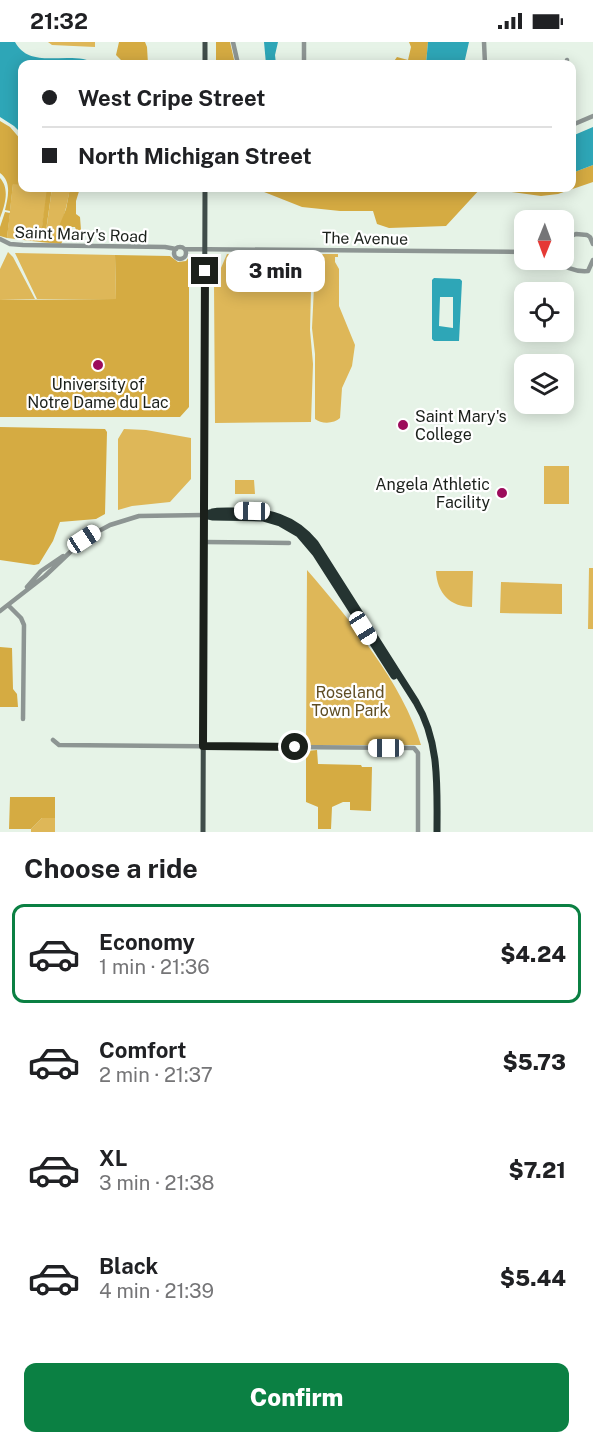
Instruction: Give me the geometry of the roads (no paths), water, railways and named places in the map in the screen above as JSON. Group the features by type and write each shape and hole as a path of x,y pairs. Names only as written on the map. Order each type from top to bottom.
{"highway":[{"path":"204,515 213,510 267,513 291,522 315,543 416,702 425,720 436,766 434,832"}],"main road":[{"path":"205,42 205,60"},
{"path":"203,832 205,192"}],"street":[{"path":"233,42 237,60"},
{"path":"304,42 304,60"},
{"path":"484,42 485,60"},
{"path":"576,122 593,116"},
{"path":"574,236 582,234 590,237 593,244"},
{"name":"Saint Mary's Road","path":"0,239 10,244 23,245 205,248"},
{"name":"The Avenue","path":"205,248 514,252"},
{"name":"Saint Mary's Road","path":"173,249 175,256 180,259 185,257 185,249"},
{"path":"574,269 588,271 593,260"},
{"path":"0,611 45,576 66,554 89,536 119,521 140,516 204,515"},
{"path":"204,542 289,543"},
{"path":"8,604 21,618 24,625 23,719"},
{"path":"53,740 59,745 416,749 418,753 418,832"}],"water":[{"path":"0,42 15,42 26,54 40,58 85,60 18,60 18,130 0,117"},
{"path":"264,42 278,42 276,60 266,60"},
{"path":"428,42 469,42 465,60 426,60"},
{"path":"593,127 593,165 576,171 576,134"},
{"path":"434,278 462,281 459,341 434,341 432,339 432,280","holes":["440,297 453,297 453,328 439,326"]}],"place":[{"name":"University of Notre Dame du Lac","path":"98,365"},
{"name":"Saint Mary's College","path":"403,425"},
{"name":"Angela Athletic Facility","path":"502,493"}],"park label":[{"name":"Roseland Town Park","path":"350,701"}]}
